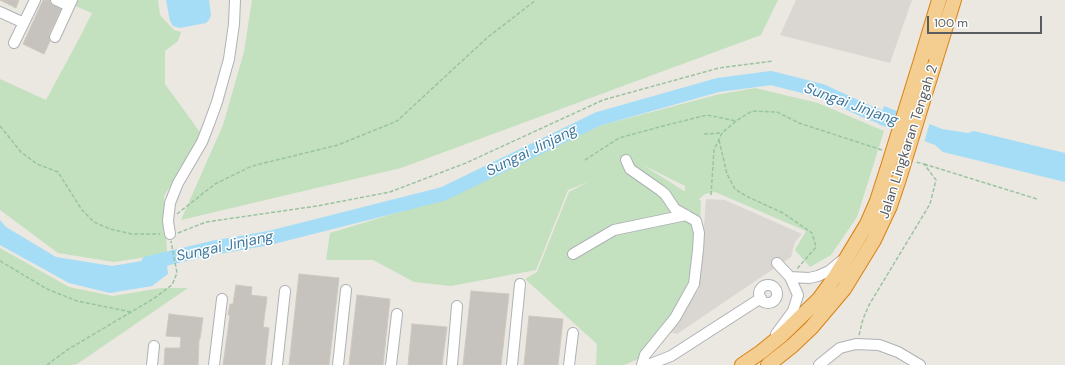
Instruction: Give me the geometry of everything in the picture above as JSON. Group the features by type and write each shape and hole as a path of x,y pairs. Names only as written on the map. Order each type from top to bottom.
{"highway":[{"name":"Jalan Lingkaran Tengah 2","path":"742,365 782,335 819,299 867,224 887,170 939,0"},
{"name":"Jalan Lingkaran Tengah 2","path":"768,365 812,328 844,289 874,240 890,206 899,180 954,0"}],"street":[{"path":"14,43 36,0"},
{"path":"55,37 70,3 56,0"},
{"path":"170,234 168,221 170,203 178,183 202,142 217,102 229,59 234,24 235,0"},
{"path":"0,12 24,23"},
{"path":"626,160 630,170 665,194 675,209 693,218 696,221 699,233 694,284 675,318 645,355 642,365"},
{"path":"573,254 614,230 686,215"},
{"path":"790,277 809,278 818,276 829,271 849,254"},
{"path":"761,352 793,312 798,295 790,277 777,264"},
{"path":"512,365 520,284"},
{"path":"338,365 346,290"},
{"path":"277,365 285,291"},
{"path":"648,365 671,356 761,298"},
{"path":"214,365 222,299"},
{"path":"452,365 457,306"},
{"path":"391,365 397,314"},
{"path":"569,365 573,333"},
{"path":"819,365 840,348 856,344 879,344 898,352 920,365"},
{"path":"152,365 154,346"}],"path":[{"path":"168,221 215,184 252,166 338,145 397,121 488,37 536,0"},
{"path":"0,126 21,152 37,164 58,172 82,210 94,222 110,229 132,234 170,234 182,232 206,222 318,206 390,192 466,163 603,100 719,68 773,61"},
{"path":"711,195 714,150 722,133 736,121 752,111 777,112 799,123 887,152"},
{"path":"585,160 619,138 663,126 707,115 736,121"},
{"path":"704,134 722,133"},
{"path":"719,140 727,174 735,189 746,196 783,213 812,233 816,247 790,277"},
{"path":"916,162 1037,199"},
{"path":"856,344 863,319 869,305 930,204 936,180 924,164"},
{"path":"46,365 68,350 153,299 172,285 177,273 170,234"},
{"path":"0,261 47,289 77,301 131,312"}],"shaded area":[{"path":"796,0 912,0 890,63 780,35"},
{"path":"706,199 725,200 802,234 795,242 791,257 677,334 670,332 699,289"}],"green space":[{"path":"76,0 158,0 160,15 174,30 181,32 178,41 165,51 165,84 202,135 164,196 167,254 114,262 58,253 0,210 0,79 46,100 92,13 73,5"},
{"path":"252,0 778,0 761,35 401,168 181,220 223,125 244,52"},
{"path":"755,88 818,103 884,131 857,217 831,255 810,267 795,250 806,231 715,192 705,194 699,199 701,201 697,286 655,352 624,365 596,365 597,344 525,279 537,272 569,192 588,182 568,190 536,270 451,286 414,282 373,260 326,260 330,233 436,201 536,154 576,132 716,95","holes":["643,165 685,186 684,191"]},
{"path":"0,248 69,287 113,296 161,288 188,288 77,364 0,365"}],"water":[{"path":"166,0 209,0 211,15 206,23 180,28 173,26 170,21"},
{"path":"884,106 942,129 968,133 974,131 1065,153 1065,182 943,152 935,145 878,124"},
{"path":"0,220 6,227 56,257 112,266 166,257 168,274 152,286 110,293 69,283 0,245"}],"pier":[{"path":"914,116 930,122 924,143 908,137"}],"building":[{"path":"0,0 19,0 16,8"},
{"path":"43,0 50,0 51,4 61,9 49,34 50,41 44,54 23,44"},
{"path":"299,274 339,278 329,365 289,365"},
{"path":"236,285 252,287 251,295 267,297 263,327 269,328 265,365 223,365 230,315 228,315 230,304 233,304"},
{"path":"471,291 509,294 501,365 463,365"},
{"path":"357,295 390,299 383,365 349,365"},
{"path":"169,314 203,318 199,339 198,365 164,365 165,348 180,348 181,337 166,336"},
{"path":"529,316 563,319 558,365 524,365"},
{"path":"412,324 447,327 442,365 408,365"}],"waterway":[{"name":"Sungai Jinjang","path":"148,263 212,248 269,238 443,194 598,119 718,85 771,78 822,91 870,113 899,123"}]}
